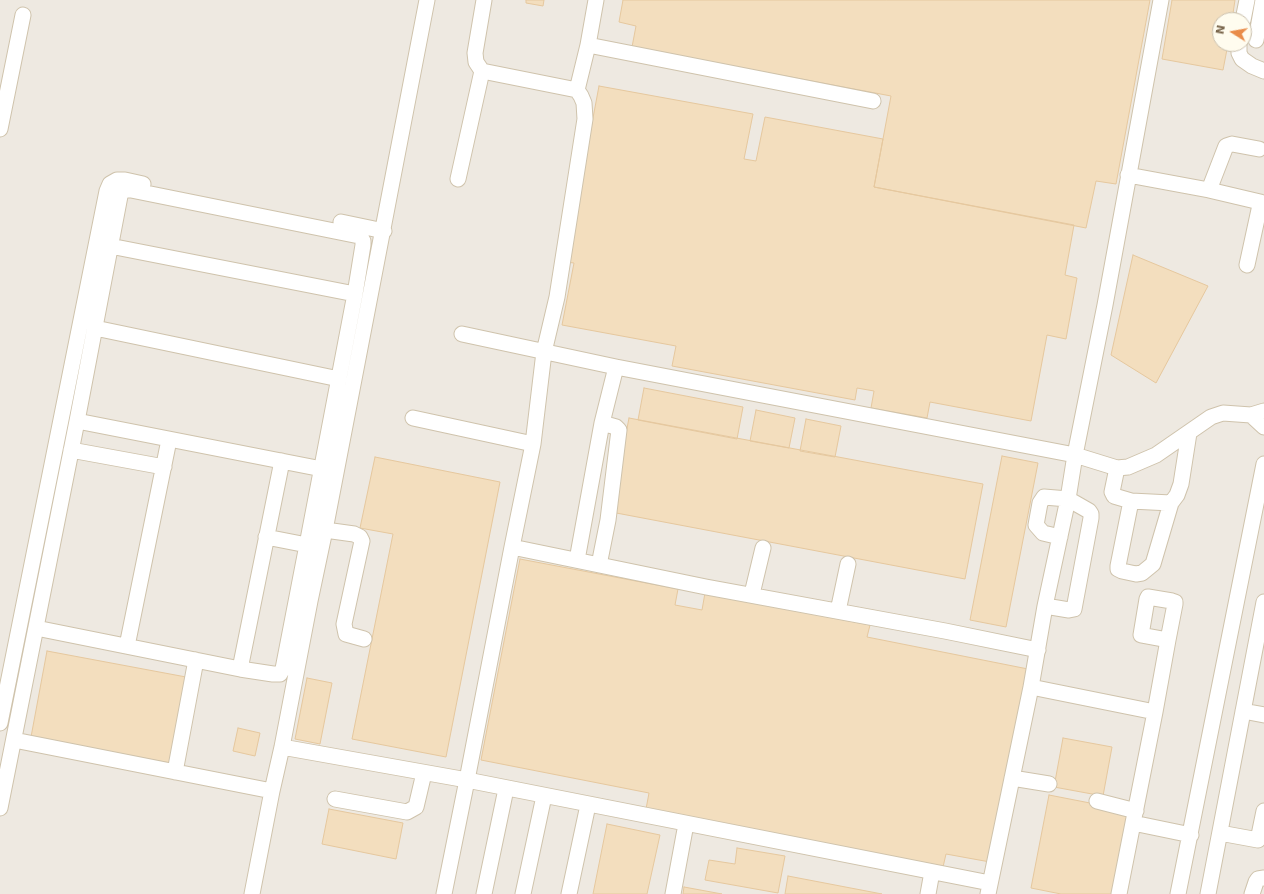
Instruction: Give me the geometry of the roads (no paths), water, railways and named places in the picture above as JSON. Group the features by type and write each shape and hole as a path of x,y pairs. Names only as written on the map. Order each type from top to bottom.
{"street":[{"path":"252,894 307,617 326,530 428,0"},
{"path":"444,894 512,547 534,444 544,352 557,297 585,119 584,104 577,90 482,71 478,67 475,58 484,0"},
{"path":"577,90 588,45 596,0"},
{"path":"282,747 467,780 932,872 989,889 1031,687 1045,606 1068,499 1074,455 1105,305 1161,0"},
{"path":"1245,12 1247,0"},
{"path":"1255,40 1263,0"},
{"path":"0,129 23,15"},
{"path":"588,45 873,101"},
{"path":"1239,52 1242,59 1252,66 1264,71"},
{"path":"458,179 482,71"},
{"path":"1209,190 1226,146 1232,144 1259,149"},
{"path":"1128,174 1260,202 1246,265"},
{"path":"0,723 4,688 106,192 110,184 117,180 125,180 384,231"},
{"path":"0,808 14,740 36,628 72,450 110,246 122,192 126,190 138,192 358,236 363,241 363,245 355,294 283,669 280,674 240,669 36,628"},
{"path":"110,246 355,294"},
{"path":"95,328 339,379"},
{"path":"462,334 544,352 1074,455 1117,468 1128,467 1156,455 1211,416 1223,413 1258,413 1264,426"},
{"path":"577,560 602,424 616,366"},
{"path":"413,418 534,444"},
{"path":"77,421 322,469"},
{"path":"599,565 608,520 619,430 616,427 602,424"},
{"path":"1130,501 1118,569 1122,572 1136,574 1142,573 1153,564 1171,503 1177,496 1181,484 1189,433"},
{"path":"126,646 169,440"},
{"path":"72,450 164,467"},
{"path":"240,669 282,461"},
{"path":"1178,894 1264,464"},
{"path":"1117,468 1112,494 1116,497 1130,501 1171,503"},
{"path":"1045,606 1069,610 1074,609 1091,514 1089,511 1068,499 1044,497 1040,503 1036,525 1043,533 1060,537"},
{"path":"326,530 354,534 360,537 362,541 344,624 346,634 364,639"},
{"path":"266,537 307,545"},
{"path":"512,547 706,587 752,594 1038,650"},
{"path":"752,594 763,548"},
{"path":"838,611 848,564"},
{"path":"1208,894 1264,602"},
{"path":"1119,894 1168,640"},
{"path":"175,772 196,660"},
{"path":"1031,687 1155,712"},
{"path":"4,688 24,690"},
{"path":"1243,711 1264,715"},
{"path":"14,740 272,791"},
{"path":"335,799 407,812 416,806 424,772"},
{"path":"1012,778 1049,784"},
{"path":"484,894 506,788"},
{"path":"523,894 544,796"},
{"path":"1097,801 1134,817 1191,835"},
{"path":"569,894 588,805"},
{"path":"1220,833 1261,841 1264,811"},
{"path":"672,894 686,824"},
{"path":"928,894 932,872"},
{"path":"1252,894 1258,879 1264,878"}]}
